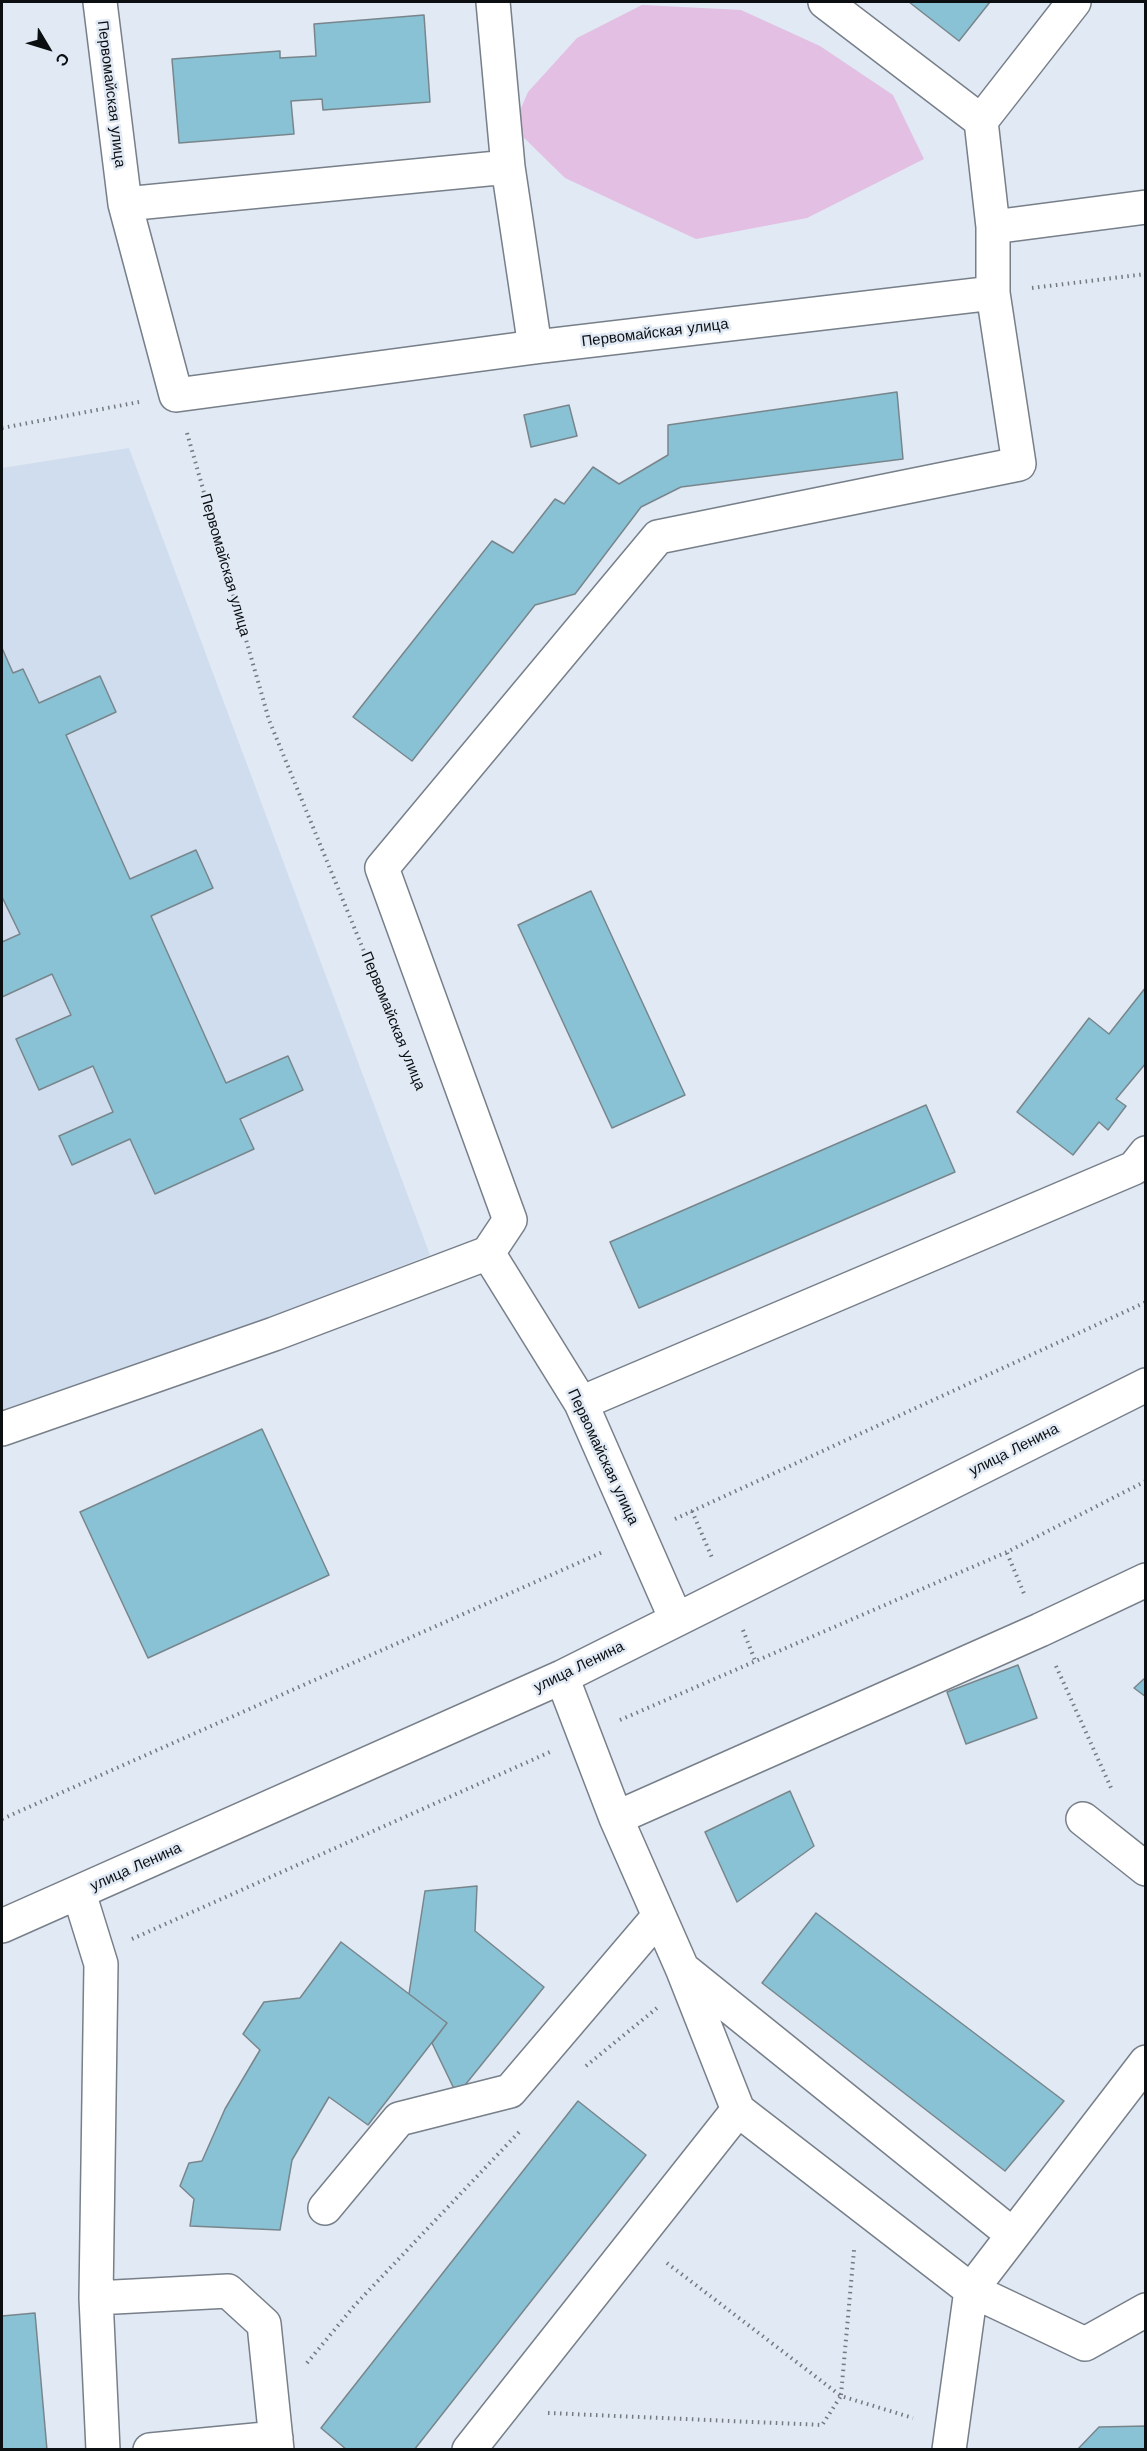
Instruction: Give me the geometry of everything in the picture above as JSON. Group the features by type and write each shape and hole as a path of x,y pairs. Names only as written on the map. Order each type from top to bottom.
{"street":[{"name":"Первомайская улица","path":"99,2 125,204 176,395 535,347 993,293"},
{"path":"493,2 508,168 535,347"},
{"path":"825,2 981,122"},
{"path":"2,1429 274,1334 488,1253 510,1220 382,868 658,537 1019,464 993,293 993,227 981,122 1074,2"},
{"path":"125,204 508,168"},
{"path":"993,227 1146,207"},
{"path":"581,1402 1134,1168 1146,1153"},
{"name":"Первомайская улица","path":"488,1253 581,1402 676,1619"},
{"name":"улица Ленина","path":"2,1926 562,1677 1146,1384"},
{"path":"616,1818 1040,1630 1146,1580"},
{"path":"562,1677 616,1818 685,1976 738,2110 971,2290 1085,2343 1146,2310"},
{"path":"1083,1820 1146,1869"},
{"path":"79,1893 101,1965 96,2298 103,2450"},
{"path":"325,2208 399,2119 510,2091 659,1916"},
{"path":"685,1976 1013,2235"},
{"path":"950,2440 971,2290 1146,2062"},
{"path":"468,2450 738,2110"},
{"path":"96,2298 228,2291 264,2324 276,2444 150,2450"}],"path":[{"path":"993,293 1146,274"},
{"path":"2,428 176,395"},
{"name":"Первомайская улица","path":"176,395 269,720 394,1024"},
{"path":"2,1819 639,1536 1146,1302"},
{"path":"1007,1552 1116,1798"},
{"path":"582,2071 685,1976"},
{"path":"272,2405 355,2306 523,2128"},
{"path":"499,2411 822,2425 841,2396 858,2203"},
{"path":"636,2238 841,2396 950,2440"}],"shaded area":[{"path":"642,5 741,10 820,46 893,95 924,159 807,218 696,239 565,178 513,127 528,92 577,38"},
{"path":"129,448 430,1255 2,1420 2,468"}],"building":[{"path":"909,2 990,2 959,41"},
{"path":"424,15 430,102 323,110 322,99 291,101 294,134 179,143 172,59 280,51 280,58 316,56 314,24"},
{"path":"897,392 903,459 681,487 641,507 575,594 535,605 412,761 353,717 492,541 513,553 555,499 564,504 593,467 619,484 668,455 668,425"},
{"path":"569,405 577,436 531,447 524,415"},
{"path":"2,648 13,673 23,669 39,703 100,676 116,712 66,735 130,879 196,850 213,888 151,916 226,1083 288,1056 303,1090 240,1119 254,1149 155,1194 130,1139 72,1165 59,1136 113,1112 93,1066 39,1090 16,1039 71,1015 52,974 2,997 2,942 20,934 2,897"},
{"path":"591,891 685,1095 612,1128 518,925"},
{"path":"1146,987 1146,1063 1116,1099 1126,1106 1108,1130 1099,1122 1073,1155 1017,1112 1089,1018 1109,1034"},
{"path":"926,1105 955,1172 639,1308 610,1242"},
{"path":"262,1429 329,1575 148,1658 80,1512"},
{"path":"1018,1665 1037,1718 966,1744 947,1692"},
{"path":"1146,1677 1146,1697 1134,1688"},
{"path":"790,1791 814,1846 737,1902 705,1832"},
{"path":"477,1886 475,1931 544,1987 457,2095 432,2043 447,2023 409,1994 425,1891"},
{"path":"816,1913 1064,2101 1005,2171 762,1983"},
{"path":"341,1942 447,2023 368,2125 329,2097 292,2160 280,2230 190,2226 194,2199 180,2186 189,2163 202,2161 225,2109 260,2050 243,2034 264,2002 300,1998"},
{"path":"578,2101 646,2155 414,2450 347,2450 321,2428"},
{"path":"35,2313 47,2450 2,2450 2,2316"},
{"path":"1146,2426 1146,2450 1077,2450 1099,2427"}]}
